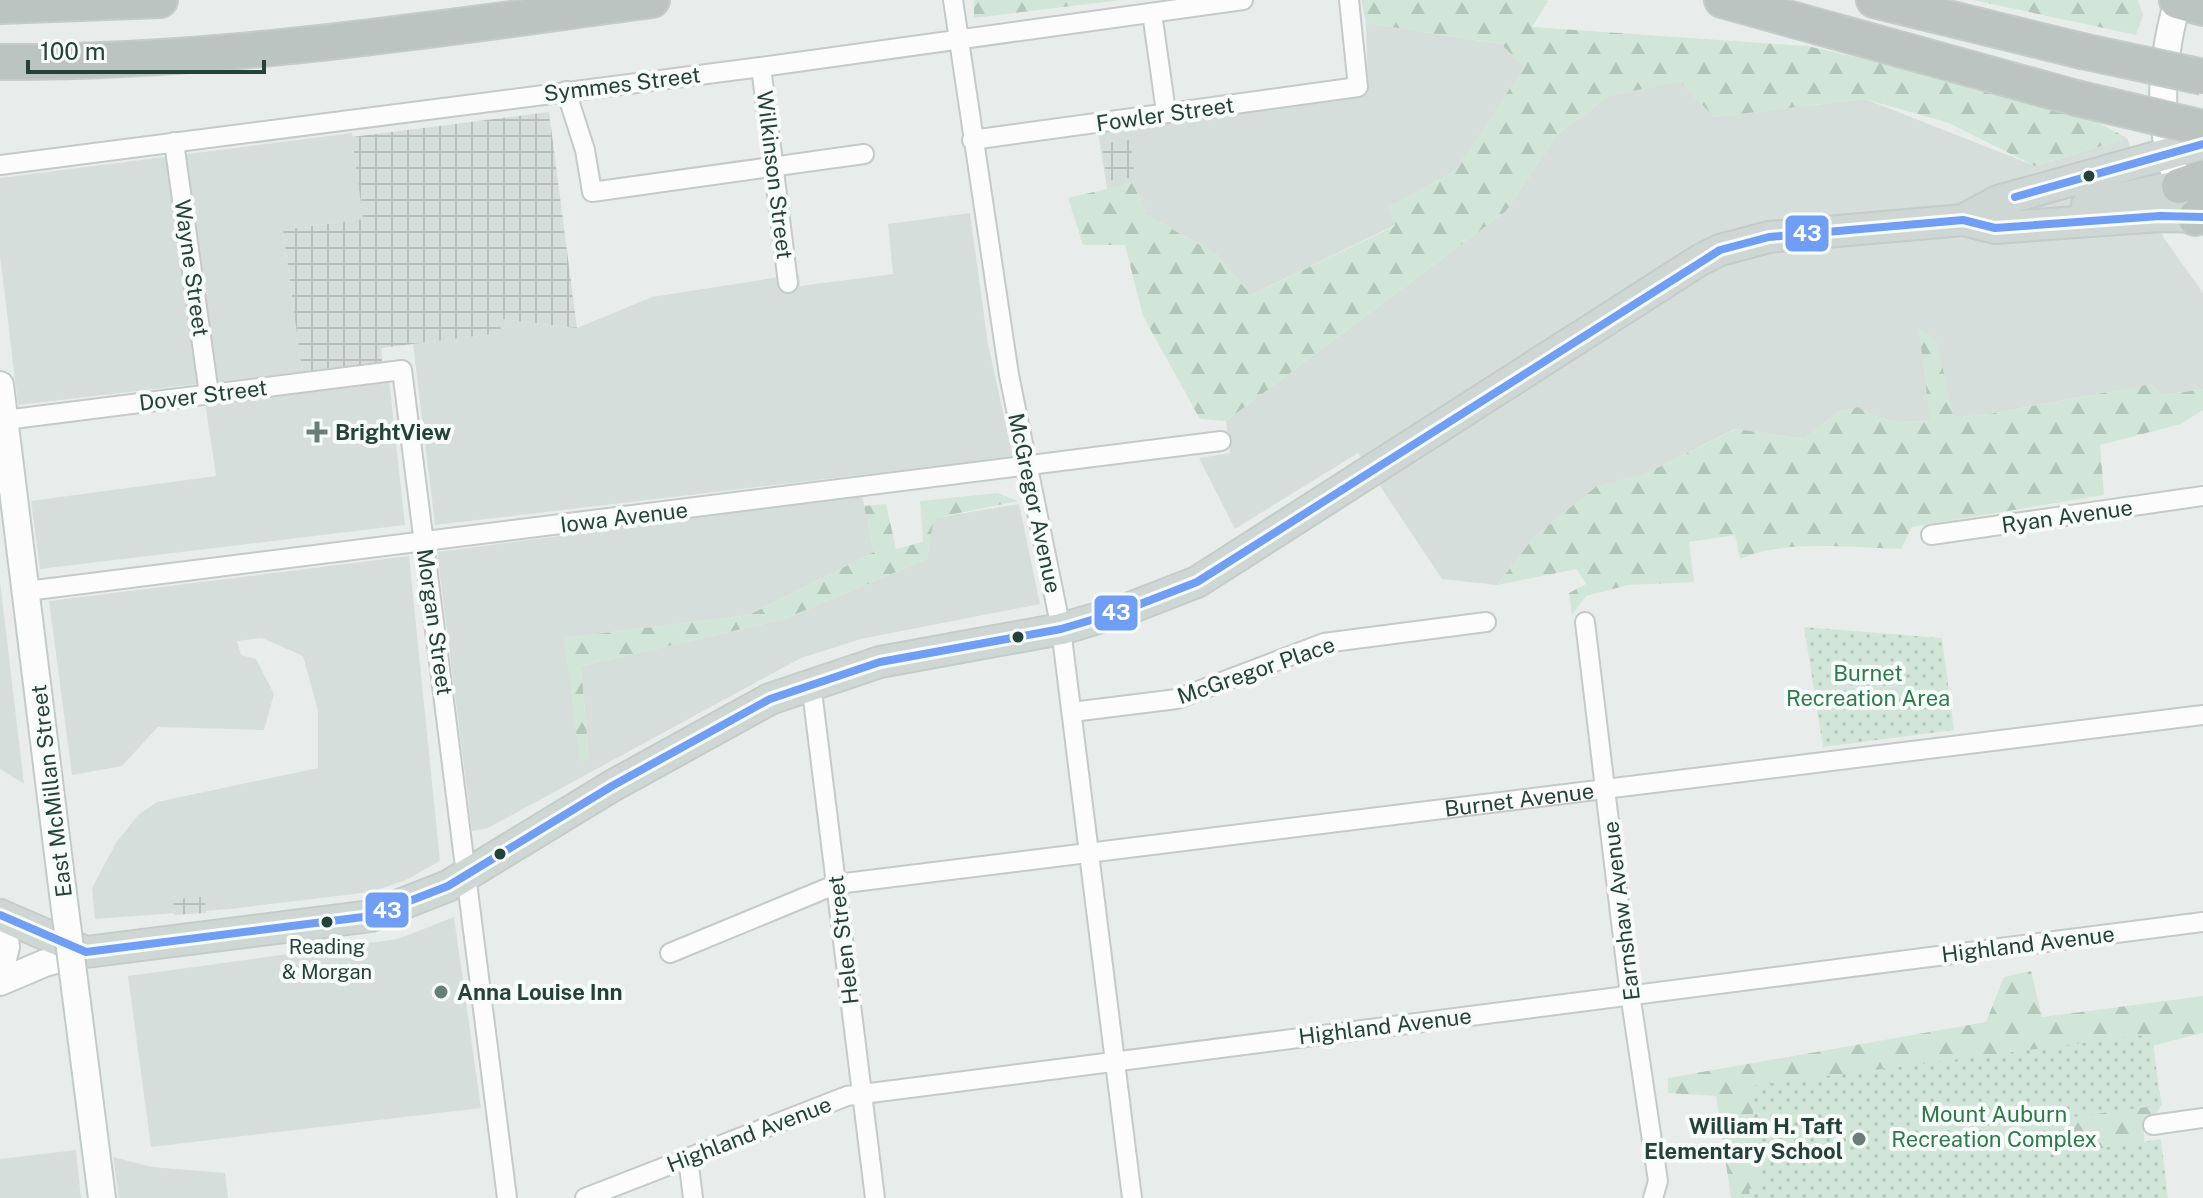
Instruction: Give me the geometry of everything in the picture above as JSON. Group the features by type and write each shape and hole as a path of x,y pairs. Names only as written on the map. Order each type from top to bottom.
{"highway":[{"path":"0,6 160,0"},
{"path":"0,62 105,62 197,57 652,0"},
{"path":"1722,0 2076,98 2203,128"},
{"path":"1874,0 2203,77"},
{"path":"2076,98 2203,117"}],"main road":[{"path":"0,982 45,963 86,952 371,916 406,905 466,875 730,719 811,683 880,662 1061,629 1125,610 1197,582 1720,250 1769,237 1963,220 1995,228 2160,216 2201,219 2191,182 2168,154 2164,71 2183,2"},
{"path":"1963,220 1998,201 2203,144"},
{"path":"2018,227 2038,213 2191,182"},
{"name":"East McMillan Street","path":"0,385 102,1198"},
{"path":"1,915 86,952"},
{"path":"0,970 6,947 1,915"}],"street":[{"name":"Symmes Street","path":"0,165 761,67 1243,0"},
{"name":"Fowler Street","path":"972,140 1358,87 1349,0"},
{"name":"McGregor Avenue","path":"954,5 1009,375 1061,629 1132,1198"},
{"path":"1152,13 1166,112"},
{"name":"Wilkinson Street","path":"761,67 788,283"},
{"path":"566,91 585,150 592,192 864,154"},
{"name":"Wayne Street","path":"174,142 209,394"},
{"name":"Dover Street","path":"5,420 402,370"},
{"name":"Morgan Street","path":"402,370 507,1198"},
{"name":"Iowa Avenue","path":"27,591 1221,441"},
{"name":"Ryan Avenue","path":"1931,535 2203,496"},
{"name":"McGregor Place","path":"1072,712 1177,699 1324,643 1486,622"},
{"name":"Earnshaw Avenue","path":"1585,622 1630,995 1658,1181 1653,1198"},
{"name":"Helen Street","path":"811,683 875,1198"},
{"name":"Burnet Avenue","path":"670,953 837,884 2203,715"},
{"name":"Highland Avenue","path":"585,1198 847,1096 2203,922"},
{"path":"2153,1125 2203,1118"},
{"path":"688,1158 693,1198"}],"shaded area":[{"path":"1366,23 1501,44 1525,67 1455,171 1389,207 1395,225 1251,295 1216,254 1149,216 1132,183 1107,189 1098,132 1368,93"},
{"path":"1680,81 1714,117 1865,99 2035,166 2127,138 2164,238 2203,293 2203,389 2163,395 2091,395 1931,421 1894,422 1876,418 1858,407 1838,412 1804,439 1735,429 1647,473 1623,480 1534,537 1497,585 1442,579 1358,453 1235,529 1199,458 1230,453 1226,421 1506,211 1557,135 1609,96"},
{"path":"549,112 577,328 500,319 501,333 381,348 382,362 302,372 283,230 363,219 352,137"},
{"path":"352,133 363,219 283,230 302,372 18,405 0,255 0,178"},
{"path":"1130,140 1135,177 1107,181 1102,144"},
{"path":"970,213 988,344 1013,457 435,525 413,344 500,333 499,319 577,328 652,297 799,274 800,286 893,274 888,224"},
{"path":"389,378 405,525 40,569 31,501 216,476 205,402"},
{"path":"862,496 874,552 749,615 564,638 589,759 581,666 784,619 927,559 934,518 1019,504 1040,604 861,639 801,658 488,828 472,831 437,552"},
{"path":"409,556 440,861 406,880 371,892 230,909 95,919 92,888 116,843 138,815 157,802 318,768 318,711 303,656 262,638 237,641 241,655 256,659 274,694 264,730 158,727 122,766 72,775 49,601"},
{"path":"0,581 24,784 0,769"},
{"path":"205,897 206,913 174,915 173,899"},
{"path":"454,917 481,1108 151,1147 128,976 398,939"},
{"path":"76,1150 81,1198 0,1198 0,1159"},
{"path":"113,1157 152,1167 225,1173 228,1198 119,1198"}],"green space":[{"path":"974,0 1121,0 974,18"},
{"path":"1361,0 1544,0 1548,1 1532,27 1807,46 2061,103 2127,138 2035,166 1949,123 1865,99 1714,117 1680,81 1609,96 1557,135 1506,211 1226,421 1200,419 1143,316 1125,245 1083,245 1068,198 1132,183 1149,216 1216,254 1251,295 1395,226 1388,207 1455,171 1524,67 1501,44 1366,23"},
{"path":"1973,0 2138,0 2143,15 2136,35"},
{"path":"1919,329 1936,339 1954,417 1989,414 2152,384 2163,395 2203,389 2203,410 2181,424 2100,445 2104,495 1912,527 1901,549 1797,547 1740,559 1735,535 1689,542 1694,582 1628,585 1586,596 1572,615 1569,593 1586,584 1577,569 1497,585 1534,537 1597,486 1647,473 1736,429 1804,439 1838,412 1858,407 1892,420 1930,421"},
{"path":"997,493 1018,501 934,518 927,559 784,619 581,666 589,759 580,761 564,638 749,615 874,552 864,506 886,504 896,549 923,542 920,501"},
{"name":"Burnet Recreation Area","path":"1804,627 1942,638 1954,730 1823,747"},
{"name":"Mount Auburn Recreation Complex","path":"2031,971 2042,1017 2203,996 2203,1033 2151,1046 2162,1104 2144,1132 2146,1198 1731,1198 1716,1096 1668,1093 1668,1078 1986,1022 2004,977"},
{"name":"Mount Auburn Recreation Complex","path":"2152,1034 2161,1105 2066,1118 2070,1153 2161,1139 2168,1198 1750,1198 1749,1189 1761,1187 1750,1086"}],"transit line":[{"name":"43","path":"2015,197 2203,144"},
{"name":"43","path":"0,915 86,952 371,916 448,886 612,786 770,699 880,662 1061,629 1125,610 1197,582 1720,250 1769,237 1963,220 1995,228 2160,216 2203,217"}],"place":[{"name":"BrightView","path":"317,432"},
{"name":"Reading & Morgan","path":"327,922"},
{"name":"Anna Louise Inn","path":"441,992"},
{"name":"William H. Taft Elementary School","path":"1859,1139"}]}
